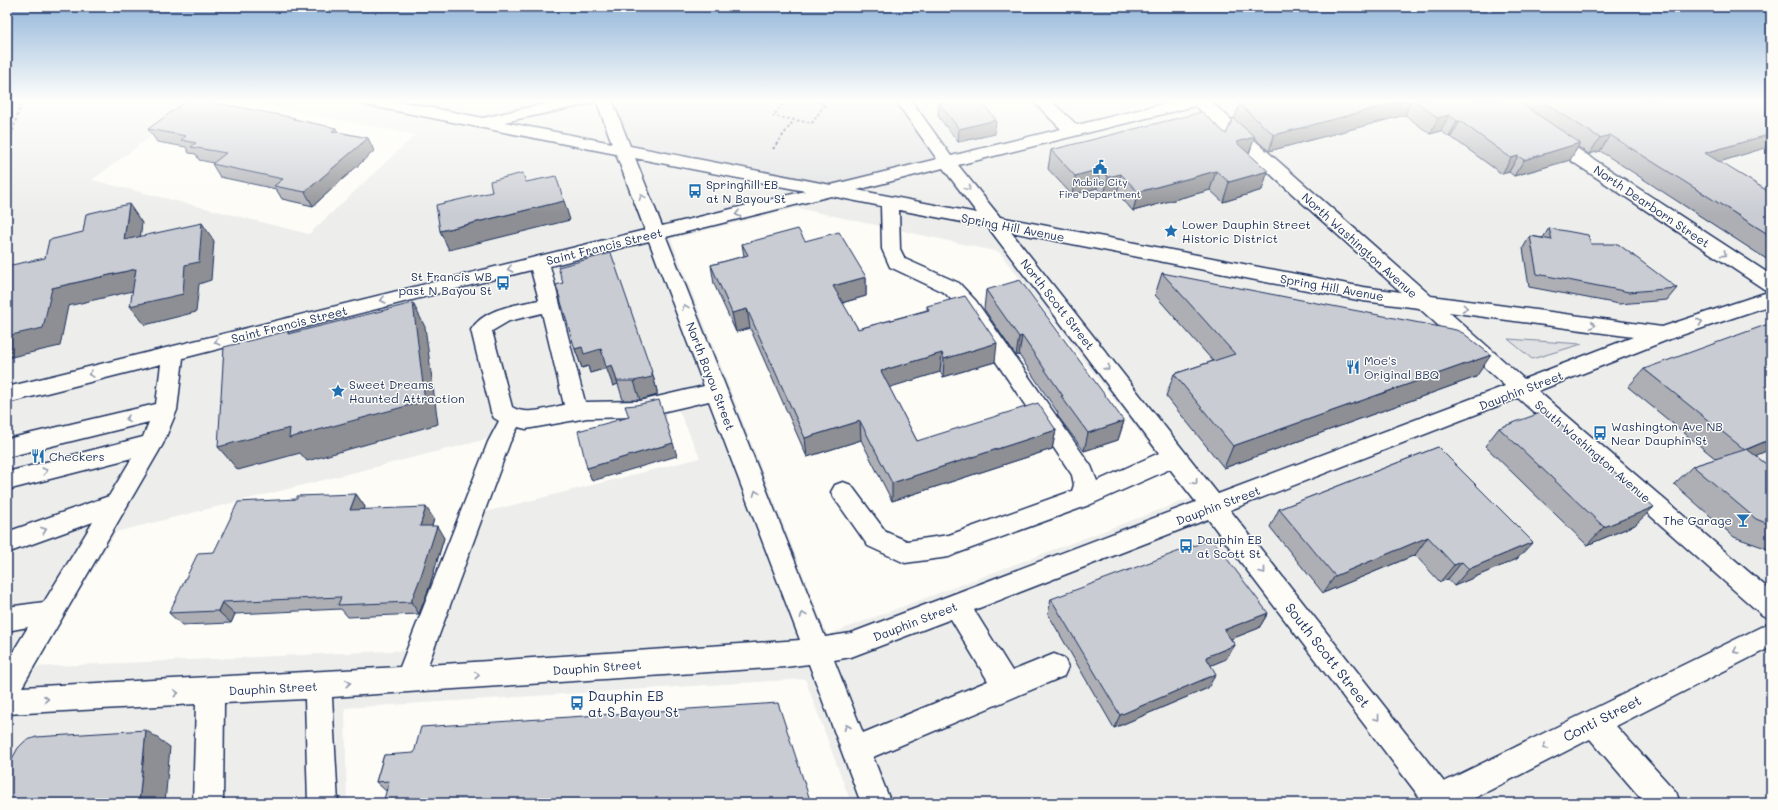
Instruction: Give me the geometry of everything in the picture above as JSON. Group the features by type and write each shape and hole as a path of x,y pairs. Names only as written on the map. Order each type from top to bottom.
{"street":[{"name":"Spring Hill Avenue","path":"562,138 830,192 1363,294 1664,334"},
{"name":"North Bayou Street","path":"619,138 816,651 876,803"},
{"name":"North Scott Street","path":"930,138 1214,507"},
{"name":"Saint Francis Street","path":"7,395 539,262 1050,138"},
{"name":"North Washington Avenue","path":"1240,138 1522,390"},
{"name":"North Dearborn Street","path":"1550,138 1771,284"},
{"path":"890,203 892,249 897,263 952,288 969,306 1083,473 1086,485 1081,498"},
{"path":"539,262 577,412"},
{"name":"Dauphin Street","path":"7,701 318,685 785,656 851,645 1522,390 1664,334 1771,298"},
{"path":"549,305 496,318 484,323 480,330 502,412 512,418 526,420 577,412 640,409 717,391"},
{"path":"7,687 152,444 166,410 173,353"},
{"name":"South Washington Avenue","path":"1522,390 1771,607"},
{"path":"7,448 166,410"},
{"path":"410,679 498,442 512,418"},
{"path":"7,481 152,444"},
{"path":"843,492 877,539 905,552 949,546 1081,498 1176,456"},
{"path":"7,543 117,503"},
{"name":"South Scott Street","path":"1214,507 1439,802"},
{"path":"957,605 1006,687"},
{"path":"7,619 52,612"},
{"name":"Conti Street","path":"1439,802 1594,722 1771,634"},
{"path":"856,750 1054,667"},
{"path":"318,685 323,803"},
{"path":"208,803 210,691"},
{"path":"1594,722 1665,803"}],"path":[{"path":"7,150 11,138"},
{"path":"773,149 781,138"}],"shaded area":[{"path":"7,138 149,138 92,180 309,234 412,138 1771,138 1771,803 851,803 805,679 345,708 347,803 7,803","holes":["797,208 999,252 1191,498 827,635 671,239","671,393 700,458 461,518 409,650 33,667 116,532"]},
{"path":"619,138 930,138 948,163 830,192 624,150"},
{"path":"1508,339 1582,344 1532,359"}],"building":[{"path":"184,138 368,138 305,192 274,186 283,179 212,164 226,153 191,147 196,143 181,140"},
{"path":"1099,138 1252,138 1236,142 1268,171 1229,182 1216,171 1138,192 1121,174 1108,177 1100,169 1075,176 1051,150"},
{"path":"1483,138 1572,138 1580,143 1524,160 1518,156 1511,158"},
{"path":"1614,138 1758,138 1705,153 1771,193 1771,236"},
{"path":"523,173 526,182 556,176 564,201 440,231 436,205 492,192 490,181"},
{"path":"129,204 124,240 202,223 199,262 185,265 183,294 130,306 136,269 52,288 43,328 7,336 7,266 45,258 49,240 83,232 86,214"},
{"path":"1549,228 1588,235 1591,244 1618,244 1677,288 1629,292 1537,274 1530,236 1552,240"},
{"path":"798,229 805,241 839,232 866,277 833,286 858,329 929,310 927,306 965,296 997,343 944,359 942,353 881,371 917,441 1038,403 1056,430 892,483 860,421 805,438 747,309 732,313 711,265 748,255 742,244"},
{"path":"611,253 652,372 652,377 634,381 617,381 612,365 606,367 601,349 584,354 582,347 575,349 556,285 563,283 558,267"},
{"path":"1162,273 1456,330 1463,333 1491,355 1233,446 1174,374 1235,354"},
{"path":"1020,280 1124,421 1088,433 1061,396 1063,396 1022,336 1019,337 986,290"},
{"path":"413,303 425,401 289,438 290,428 218,447 224,347 288,331 288,334"},
{"path":"1771,323 1771,439 1745,450 1644,369"},
{"path":"659,400 673,443 587,468 578,431 629,417 625,406"},
{"path":"1546,411 1654,507 1604,527 1499,428"},
{"path":"1438,447 1533,542 1469,569 1462,562 1454,565 1428,537 1335,576 1279,509"},
{"path":"1747,449 1771,468 1771,525 1756,519 1693,466"},
{"path":"356,494 350,510 426,507 420,526 437,526 411,602 338,605 341,597 222,602 218,611 169,613 198,553 214,552 238,502 297,499 297,496"},
{"path":"1212,539 1268,613 1224,630 1235,645 1206,657 1216,674 1120,715 1051,599"},
{"path":"778,703 811,803 383,803 389,781 376,782 384,755 414,753 421,727"},
{"path":"146,730 139,803 7,803 7,768 18,748 25,741 36,737"}],"place":[{"name":"Mobile City Fire Department","path":"1100,167"},
{"name":"Springhill EB at N Bayou St","path":"695,191"},
{"name":"Lower Dauphin Street Historic District","path":"1171,231"},
{"name":"St Francis WB past N Bayou St","path":"503,283"},
{"name":"Moe's Original BBQ","path":"1353,367"},
{"name":"Sweet Dreams Haunted Attraction","path":"338,391"},
{"name":"Washington Ave NB Near Dauphin St","path":"1600,433"},
{"name":"Checkers","path":"38,456"},
{"name":"The Garage","path":"1743,520"},
{"name":"Dauphin EB at Scott St","path":"1186,546"},
{"name":"Dauphin EB at S Bayou St","path":"577,703"}]}
